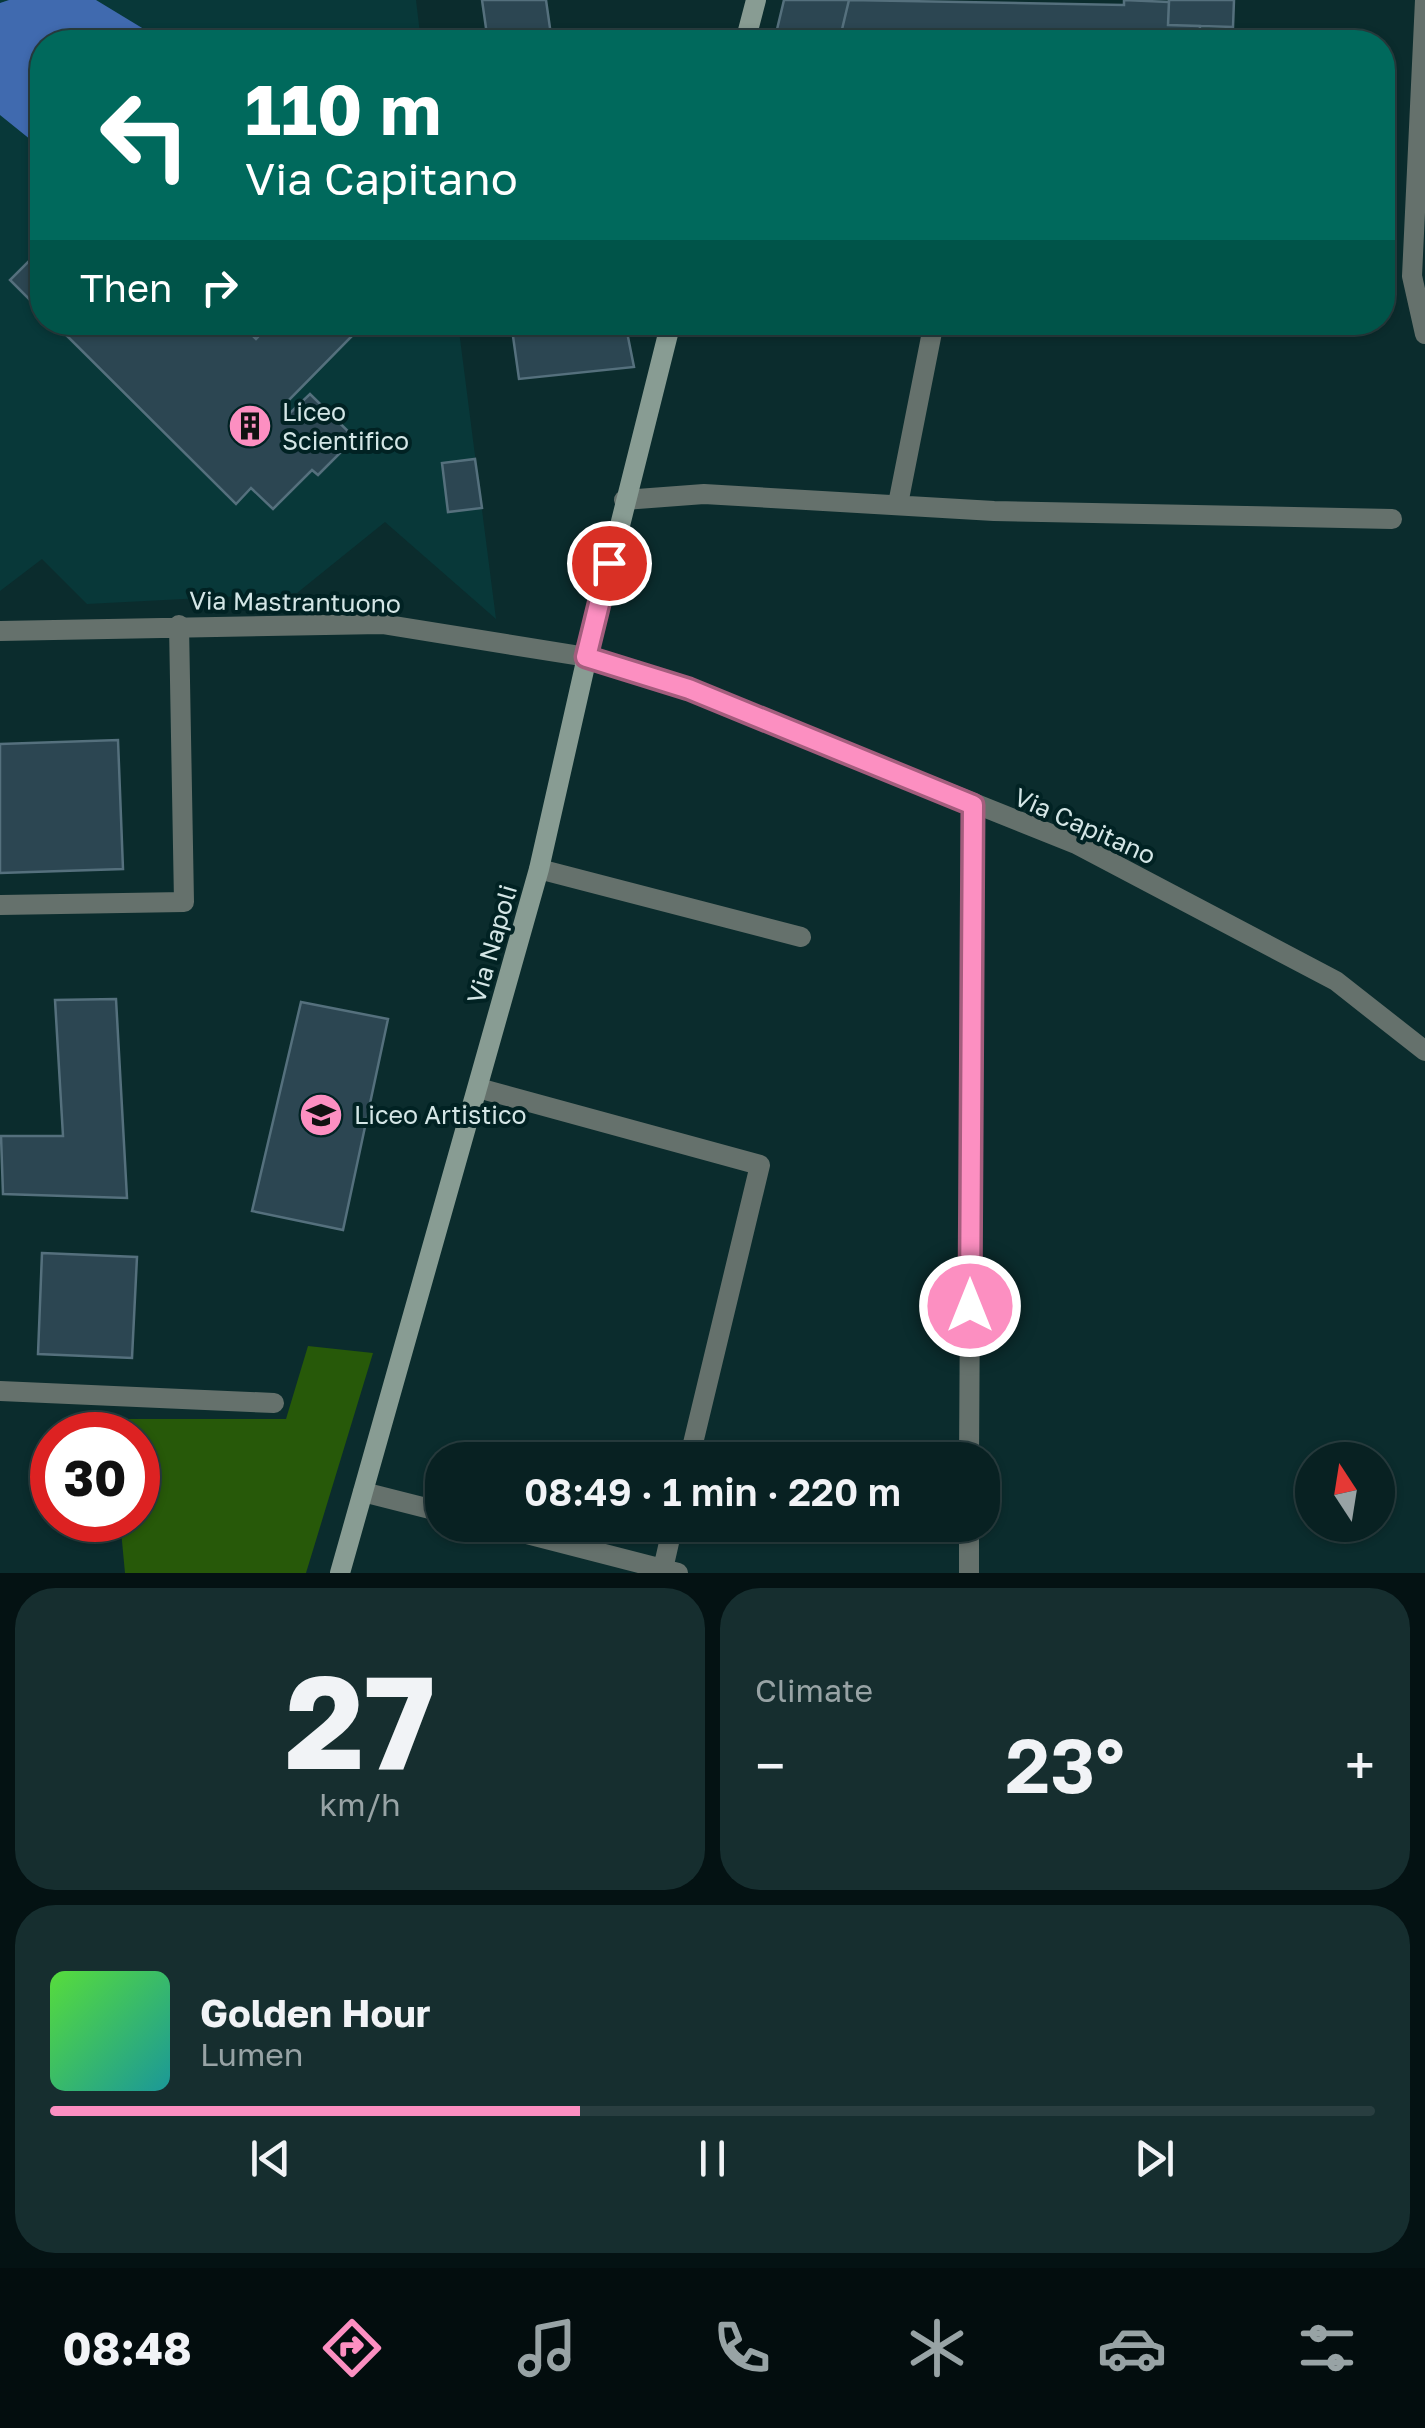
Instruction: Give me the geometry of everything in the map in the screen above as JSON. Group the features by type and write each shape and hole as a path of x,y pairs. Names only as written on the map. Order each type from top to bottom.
{"street":[{"path":"748,30 756,0"},
{"path":"1425,0 1412,276 1425,334"},
{"name":"Via Napoli","path":"340,1573 539,869 586,657 668,335"},
{"path":"898,504 931,335"},
{"path":"624,500 704,494 994,510 1392,519"},
{"name":"Via Mastrantuono","path":"0,631 382,624 586,657"},
{"path":"0,905 184,902 179,625"},
{"name":"Via Capitano","path":"586,657 689,689 1076,844 1336,981 1425,1051"},
{"path":"969,1442 973,805"},
{"path":"539,869 801,937"},
{"path":"478,1088 760,1165 693,1442"},
{"path":"0,1391 274,1404"},
{"path":"364,1492 425,1508"},
{"path":"558,1542 670,1571 672,1542"},
{"path":"968,1573 969,1542"}],"shaded area":[{"path":"0,0 416,0 420,30 30,30 30,335 460,335 496,619 385,522 297,593 87,604 42,559 0,591"}],"green space":[{"path":"308,1346 373,1353 306,1573 125,1573 122,1542 160,1542 160,1419 286,1419"}],"water":[{"path":"96,0 145,30 30,30 30,139 0,115 0,3"}],"building":[{"path":"482,0 546,0 550,30 486,30"},
{"path":"784,0 849,0 842,30 777,30"},
{"path":"849,0 1124,5 1124,0 1169,2 1168,25 1200,26 1200,30 842,30"},
{"path":"1169,0 1234,0 1233,27 1168,25"},
{"path":"30,260 30,300 10,280"},
{"name":"Liceo Scientifico","path":"66,335 252,335 256,339 260,335 351,335 282,407 289,414 310,394 355,438 318,475 312,470 273,509 251,488 236,504"},
{"path":"513,335 628,335 634,367 519,379"},
{"path":"475,459 482,508 448,512 442,463"},
{"path":"118,740 123,869 0,873 0,744"},
{"path":"116,999 127,1198 3,1194 1,1136 63,1136 55,1000"},
{"name":"Liceo Artistico","path":"301,1002 388,1019 343,1230 252,1211"},
{"path":"42,1253 137,1257 132,1358 38,1354"}],"place":[{"name":"Liceo Scientifico","path":"250,426"},
{"name":"Liceo Artistico","path":"321,1115"}],"route":[{"path":"609,563 586,657 689,689 910,776 973,805 970,1306"}]}
